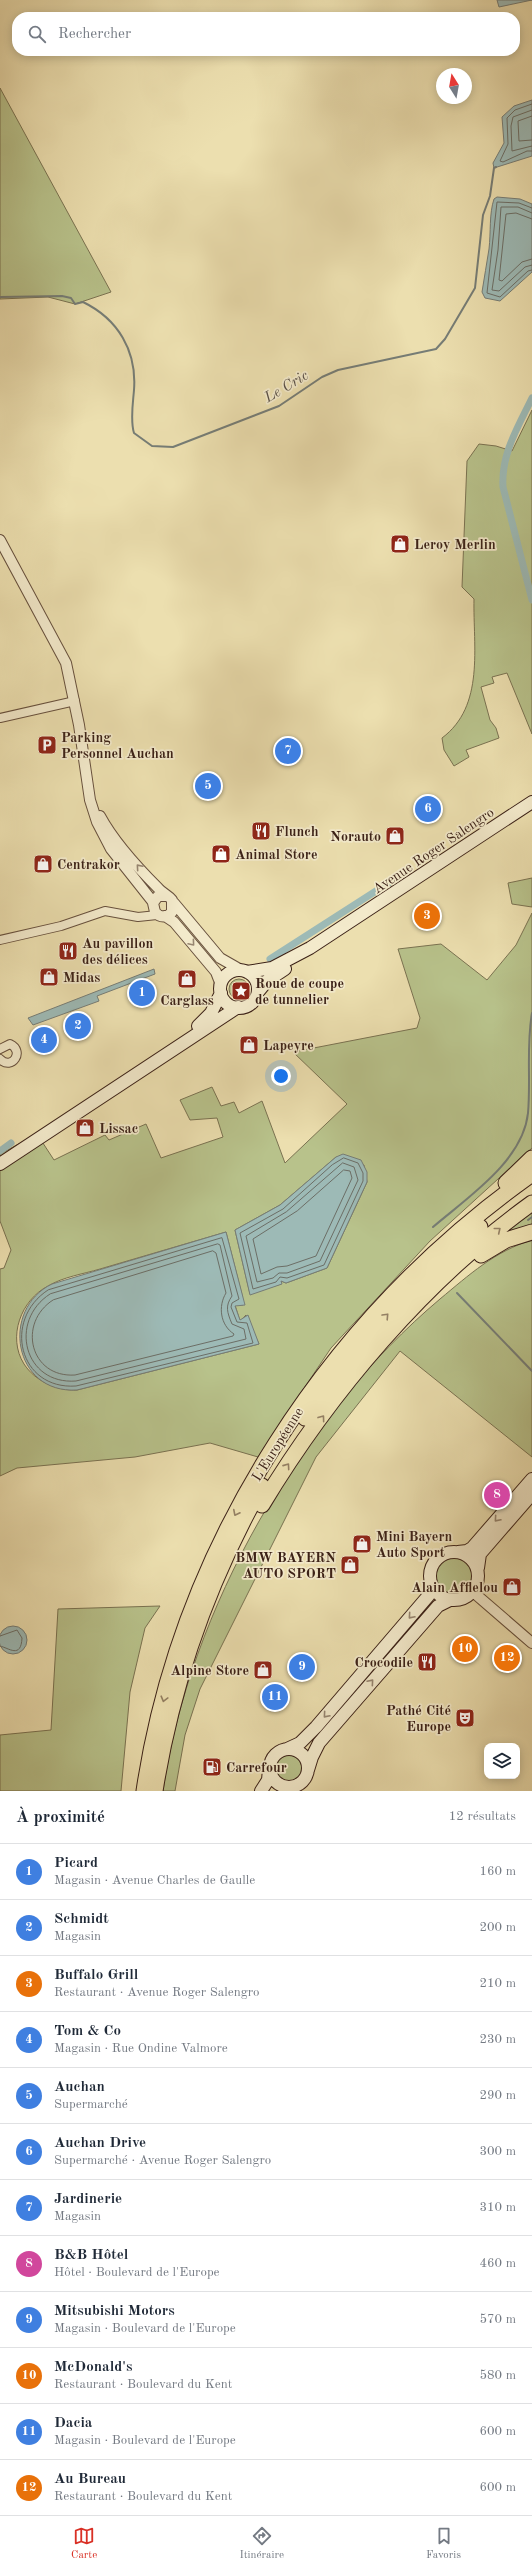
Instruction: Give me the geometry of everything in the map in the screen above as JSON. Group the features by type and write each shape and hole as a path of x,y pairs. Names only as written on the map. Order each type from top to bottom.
{"highway":[{"path":"417,1269 444,1236 532,1158"},
{"name":"L'Européenne","path":"144,1791 158,1721 183,1636 205,1579 239,1506 273,1447 319,1380 370,1318 417,1269 478,1215 532,1174"},
{"name":"L'Européenne","path":"155,1791 167,1731 190,1649 216,1580 251,1506 282,1452 328,1386 370,1334 425,1276 474,1231 532,1187"},
{"path":"190,1649 231,1560 257,1513 344,1388 381,1342 432,1288 479,1245 532,1204"},
{"path":"344,1388 400,1329 474,1260 498,1244 532,1232"}],"main road":[{"name":"Avenue Roger Salengro","path":"258,992 273,977 532,802"},
{"name":"Avenue Roger Salengro","path":"244,971 276,966 350,924"},
{"path":"0,1164 238,1007 252,1003 258,992 256,981 244,971 228,974 209,1015 159,1059"},
{"path":"221,989 226,1002 238,1007"},
{"path":"261,1791 268,1780 269,1769 273,1756 300,1743 316,1727 429,1595 431,1584 430,1572 436,1560 446,1553 467,1551 472,1548 532,1479"},
{"path":"269,1769 274,1782 285,1789 302,1782 312,1757 320,1743 438,1606 450,1600 463,1599 473,1592 478,1581 480,1554 532,1494"},
{"path":"458,1552 470,1557 478,1568"},
{"path":"431,1584 439,1594 450,1600"},
{"path":"288,1749 303,1755 308,1770"}],"street":[{"path":"0,540 64,658 75,701 87,783 94,813 106,841 157,910 174,922 216,972 221,989"},
{"path":"0,718 75,701"},
{"path":"87,783 107,827 220,958 244,971"},
{"path":"157,910 158,896 166,896"},
{"path":"0,940 61,926 105,911 132,917 157,910 172,912 174,903"},
{"path":"0,1049 10,1044 17,1050 16,1059 11,1063 2,1063"},
{"path":"473,1592 532,1643"}],"green space":[{"path":"0,88 111,292 75,304 48,297 0,299"},
{"path":"532,410 532,734 507,673 492,677 494,683 481,687 490,720 496,728 499,738 466,750 469,757 454,766 444,750 442,738 456,725 465,710 471,693 475,656 474,599 462,587 467,461 479,444 496,446 512,451"},
{"path":"532,878 532,907 512,904 508,883"},
{"path":"532,913 532,1148 430,1241 331,1348 258,1457 210,1443 135,1457 17,1468 0,1476 0,1269 4,1268 11,1250 0,1221 0,1154 37,1134 54,1160 105,1135 109,1140 146,1124 161,1158 223,1137 217,1118 190,1120 180,1100 212,1087 221,1106 234,1102 239,1113 262,1101 285,1163 347,1104 293,1052 417,1028 420,1018 398,949 441,944 487,980 516,945","holes":["336,1157 364,1165 367,1182 327,1268 286,1283 281,1281 281,1284 250,1294 235,1230 280,1205","226,1232 242,1295 243,1305 235,1305 240,1321 246,1315 259,1344 77,1390 62,1389 47,1384 34,1375 24,1364 19,1353 17,1342 17,1331 20,1320 30,1300 48,1286 67,1278"]},
{"path":"235,979 243,979 249,985 249,993 243,999 235,999 229,993 229,985"},
{"path":"532,1210 532,1228 509,1234 506,1228"},
{"path":"532,1240 532,1457 400,1351 316,1457 200,1689 185,1735 175,1791 163,1791 177,1723 198,1654 225,1587 259,1521 298,1458 342,1400 389,1346 440,1299 472,1273 506,1250"},
{"path":"450,1557 458,1557 468,1562 472,1569 472,1583 468,1590 458,1595 450,1595 440,1590 438,1587 435,1580 435,1572 440,1562 443,1560"},
{"path":"160,1606 145,1628 130,1692 121,1791 0,1791 0,1735 51,1730 58,1609"},
{"path":"288,1753 299,1757 303,1768 299,1779 288,1783 277,1779 273,1768 277,1757"}],"water":[{"path":"497,0 532,0 499,7"},
{"path":"532,100 532,156 494,168 493,163 504,143 502,117 514,106"},
{"path":"497,197 520,199 532,204 532,272 500,301 485,298 482,292 489,249 491,211 494,199"},
{"path":"154,969 155,974 97,996 99,1001 33,1025 28,1018"},
{"path":"343,1154 361,1160 367,1172 367,1182 327,1268 286,1283 281,1281 282,1284 250,1295 235,1230 280,1205 336,1157"},
{"path":"226,1232 245,1305 235,1306 240,1320 248,1315 259,1344 77,1390 55,1388 39,1379 27,1365 21,1348 20,1330 25,1312 36,1296 52,1284"},
{"path":"13,1626 23,1630 27,1640 23,1650 13,1654 3,1650 -1,1640 3,1630"}],"waterway":[{"name":"Le Cric","path":"0,297 62,296 71,298 75,304 83,302 106,317 123,338 132,362 134,376 132,417 134,433 152,446 173,447 279,406 322,377 338,370 436,349 445,339 475,288 483,215 490,196 494,168 496,167"},
{"path":"532,398 516,430 508,452 503,475 503,487 532,600"},
{"path":"270,959 390,882"},
{"path":"433,1227 492,1177 516,1147 524,1130 528,1113 529,1038 532,1013"},
{"path":"0,1151 11,1143"},
{"path":"528,1220 532,1217"},
{"path":"457,1293 532,1371"}],"place":[{"name":"Leroy Merlin","path":"400,544"},
{"name":"Parking Personnel Auchan","path":"47,745"},
{"name":"Jardinerie","path":"288,751"},
{"name":"Auchan","path":"208,786"},
{"name":"Auchan Drive","path":"428,809"},
{"name":"Flunch","path":"261,831"},
{"name":"Norauto","path":"395,836"},
{"name":"Animal Store","path":"221,854"},
{"name":"Centrakor","path":"43,864"},
{"name":"Buffalo Grill","path":"427,916"},
{"name":"Au pavillon des délices","path":"68,951"},
{"name":"Midas","path":"49,977"},
{"name":"Carglass","path":"187,979"},
{"name":"Roue de coupe de tunnelier","path":"241,991"},
{"name":"Picard","path":"142,993"},
{"name":"Schmidt","path":"78,1026"},
{"name":"Tom & Co","path":"44,1040"},
{"name":"Lapeyre","path":"249,1045"},
{"name":"Lissac","path":"85,1128"},
{"name":"B&B Hôtel","path":"497,1495"},
{"name":"Mini Bayern Auto Sport","path":"362,1544"},
{"name":"BMW BAYERN AUTO SPORT","path":"350,1565"},
{"name":"Alain Afflelou","path":"512,1587"},
{"name":"McDonald's","path":"465,1649"},
{"name":"Au Bureau","path":"507,1658"},
{"name":"Crocodile","path":"427,1662"},
{"name":"Mitsubishi Motors","path":"302,1667"},
{"name":"Alpine Store","path":"263,1670"},
{"name":"Dacia","path":"275,1697"},
{"name":"Pathé Cité Europe","path":"465,1718"},
{"name":"Carrefour","path":"212,1767"}]}
